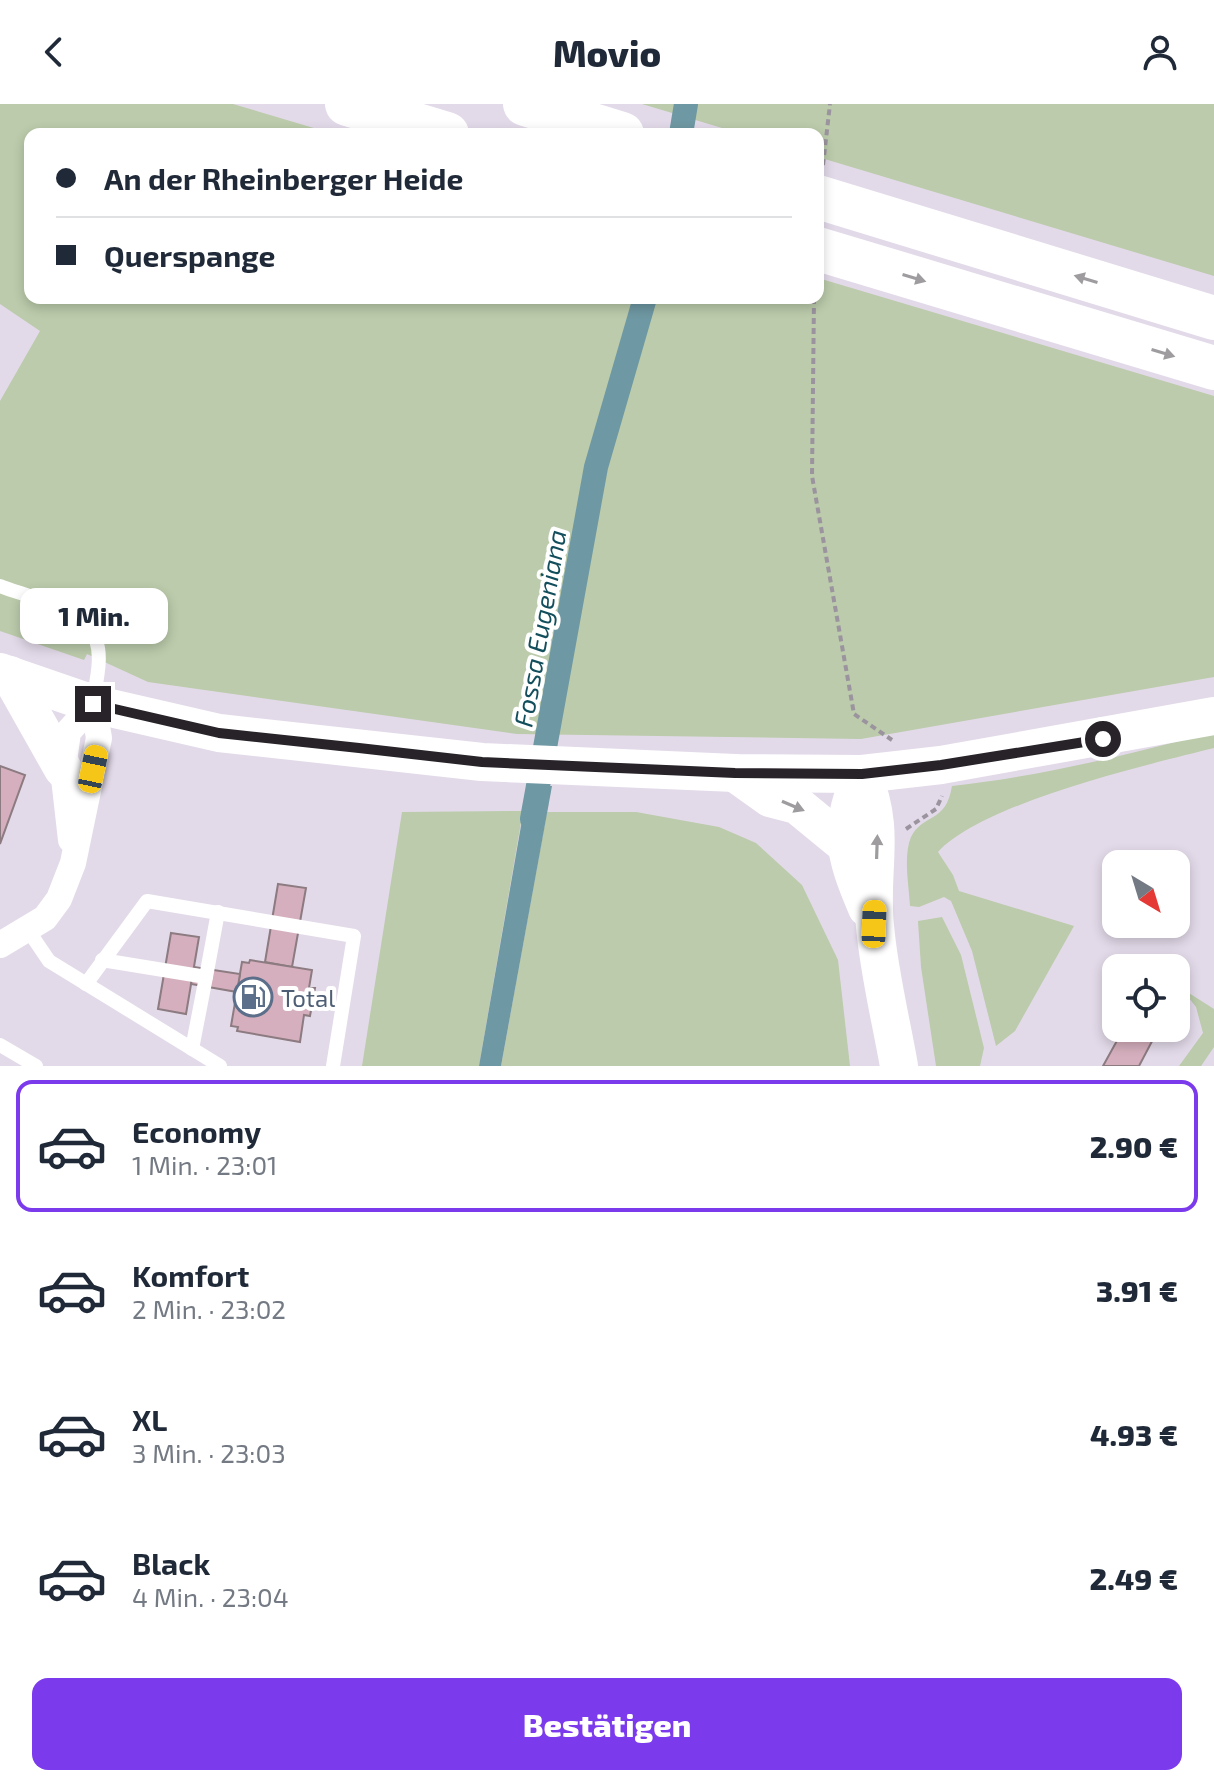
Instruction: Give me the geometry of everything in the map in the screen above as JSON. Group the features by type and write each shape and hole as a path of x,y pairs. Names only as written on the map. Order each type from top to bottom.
{"highway":[{"path":"347,104 427,128"},
{"path":"525,104 602,128"},
{"path":"830,201 1214,318"},
{"path":"829,252 1214,368"}],"street":[{"path":"5,673 93,704 219,733 482,762 735,773 862,774 941,765 1214,716"},
{"path":"5,673 63,769"},
{"path":"73,863 63,769 68,732 93,704"},
{"path":"0,945 45,918 59,899 73,863 99,738 93,704"},
{"path":"735,773 770,798 797,805 847,846"},
{"path":"862,774 847,807 847,846 854,877 874,924"},
{"path":"862,774 874,802 877,828 874,924 899,1066"}],"lane":[{"path":"0,586 80,618 96,638 99,657 93,704"},
{"path":"86,984 147,901 354,936 333,1066"},
{"path":"192,1049 218,912"},
{"path":"28,930 49,961 220,1066"},
{"path":"102,960 206,977"},
{"path":"0,1045 36,1066"}],"path":[{"path":"814,304 812,476 854,714 893,740"},
{"path":"901,835 908,825 936,809 942,798 941,765"}],"green space":[{"path":"0,104 233,104 314,128 24,128 24,304 824,304 824,280 1214,396 1214,677 861,739 517,734 148,682 87,654 84,660 0,631 0,401 40,331 0,304"},
{"path":"642,104 1214,104 1214,276 824,159 824,128 722,128"},
{"path":"1214,732 1214,748 1109,775 1027,802 960,834 938,852 959,891 1074,926 1015,1031 996,1046 972,951 951,901 944,897 919,907 910,906 907,853 916,829 940,813 952,786 1084,764"},
{"path":"523,811 479,1066 362,1066 402,812"},
{"path":"547,812 636,812 719,827 756,843 802,885 838,960 850,1066 501,1066"},
{"path":"942,917 961,955 984,1048 980,1066 936,1066 921,967 918,921"},
{"path":"1190,994 1214,1009 1214,1047 1201,1066 1179,1066 1203,1033"}],"water":[{"path":"528,786 552,786 501,1066 479,1066"}],"building":[{"path":"0,766 25,775 0,844"},
{"path":"278,884 306,888 292,967 265,962"},
{"path":"171,933 199,937 186,1014 158,1009"},
{"path":"250,960 312,970 309,988 315,988 310,1016 304,1015 300,1042 237,1031 238,1027 231,1026 242,962 249,963"},
{"path":"194,967 240,974 237,992 191,984"},
{"path":"1116,1042 1152,1042 1139,1066 1103,1066"}],"waterway":[{"name":"Fossa Eugeniana","path":"682,128 686,104"},
{"name":"Fossa Eugeniana","path":"532,819 596,467 643,304"}],"place":[{"name":"Total","path":"253,997"}],"route":[{"path":"93,704 219,733 482,762 735,773 862,774 941,765 1103,739"}]}
